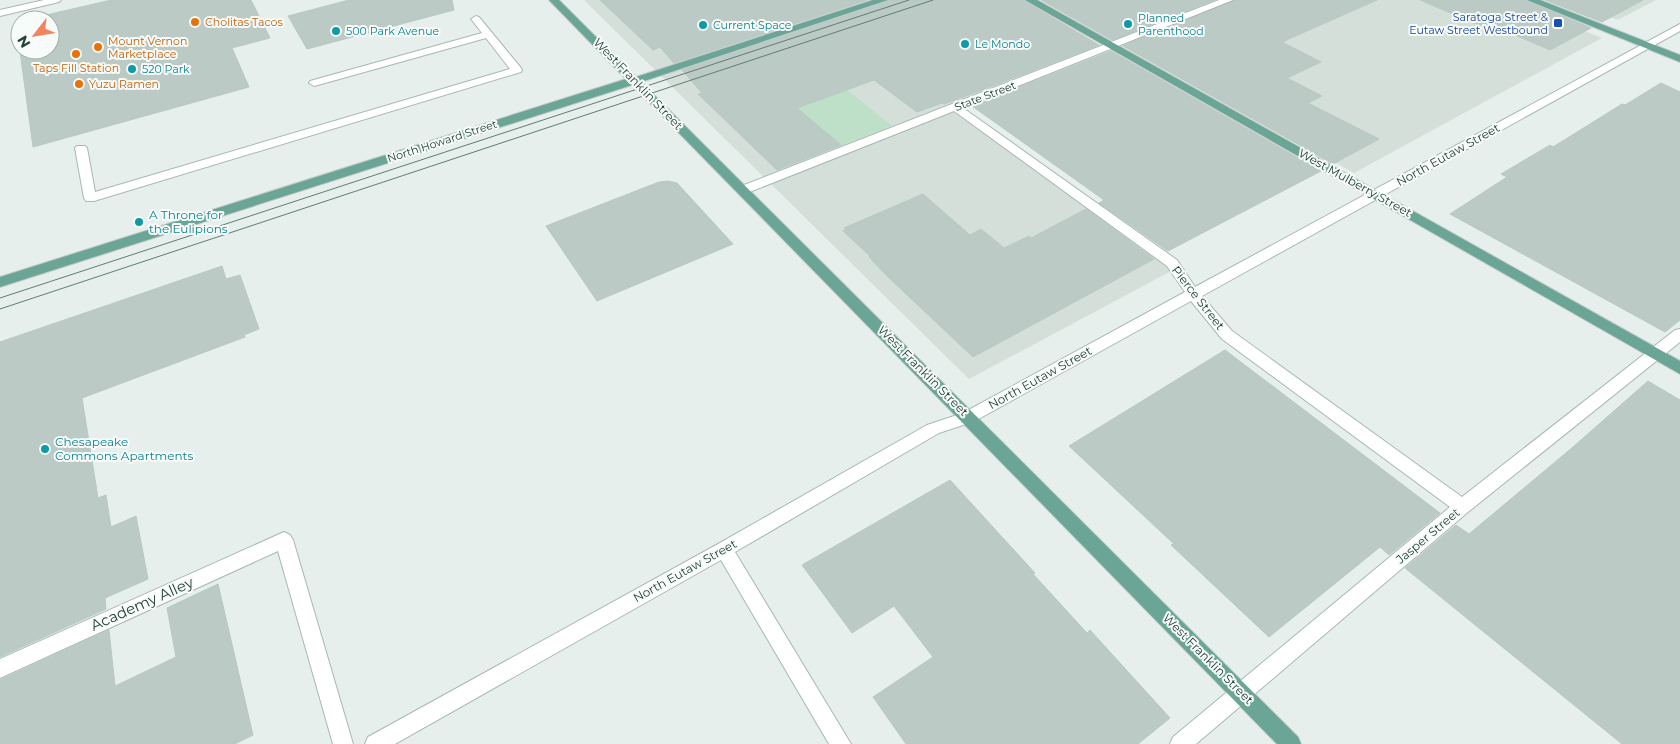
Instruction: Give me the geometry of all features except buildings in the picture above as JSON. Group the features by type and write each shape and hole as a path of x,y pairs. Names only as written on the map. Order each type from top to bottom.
{"main road":[{"name":"West Franklin Street","path":"554,0 1291,744"},
{"name":"North Howard Street","path":"0,282 670,70 883,0"},
{"name":"West Mulberry Street","path":"1030,0 1680,368"},
{"path":"1532,0 1680,59"}],"street":[{"path":"0,13 56,0"},
{"name":"State Street","path":"743,190 1228,0"},
{"path":"81,148 90,198 517,70 476,19"},
{"name":"North Eutaw Street","path":"376,744 724,549 933,429 969,417 1680,27"},
{"path":"314,83 488,34"},
{"name":"Pierce Street","path":"956,108 1172,263 1192,293 1227,335 1462,507"},
{"name":"Jasper Street","path":"1180,744 1462,507 1680,334"},
{"name":"Academy Alley","path":"0,669 284,540 343,744"},
{"path":"724,549 841,744"}],"shaded area":[{"path":"584,0 1008,0 1096,53 954,108 1173,270 969,379"},
{"path":"1048,0 1508,0 1602,38 1354,173"},
{"path":"1567,0 1656,0 1618,20"}],"green space":[{"path":"806,57 892,126 841,146 760,76"}],"tram line":[{"path":"0,298 909,0"},
{"path":"0,309 933,0"}],"place":[{"name":"Cholitas Tacos","path":"195,22"},
{"name":"Saratoga Street & Eutaw Street Westbound","path":"1558,23"},
{"name":"Planned Parenthood","path":"1128,24"},
{"name":"Current Space","path":"703,25"},
{"name":"500 Park Avenue","path":"336,31"},
{"name":"Le Mondo","path":"965,44"},
{"name":"Mount Vernon Marketplace","path":"98,47"},
{"name":"Taps Fill Station","path":"76,54"},
{"name":"520 Park","path":"132,69"},
{"name":"Yuzu Ramen","path":"79,84"},
{"name":"A Throne for the Eulipions","path":"139,222"},
{"name":"Chesapeake Commons Apartments","path":"45,449"}]}
